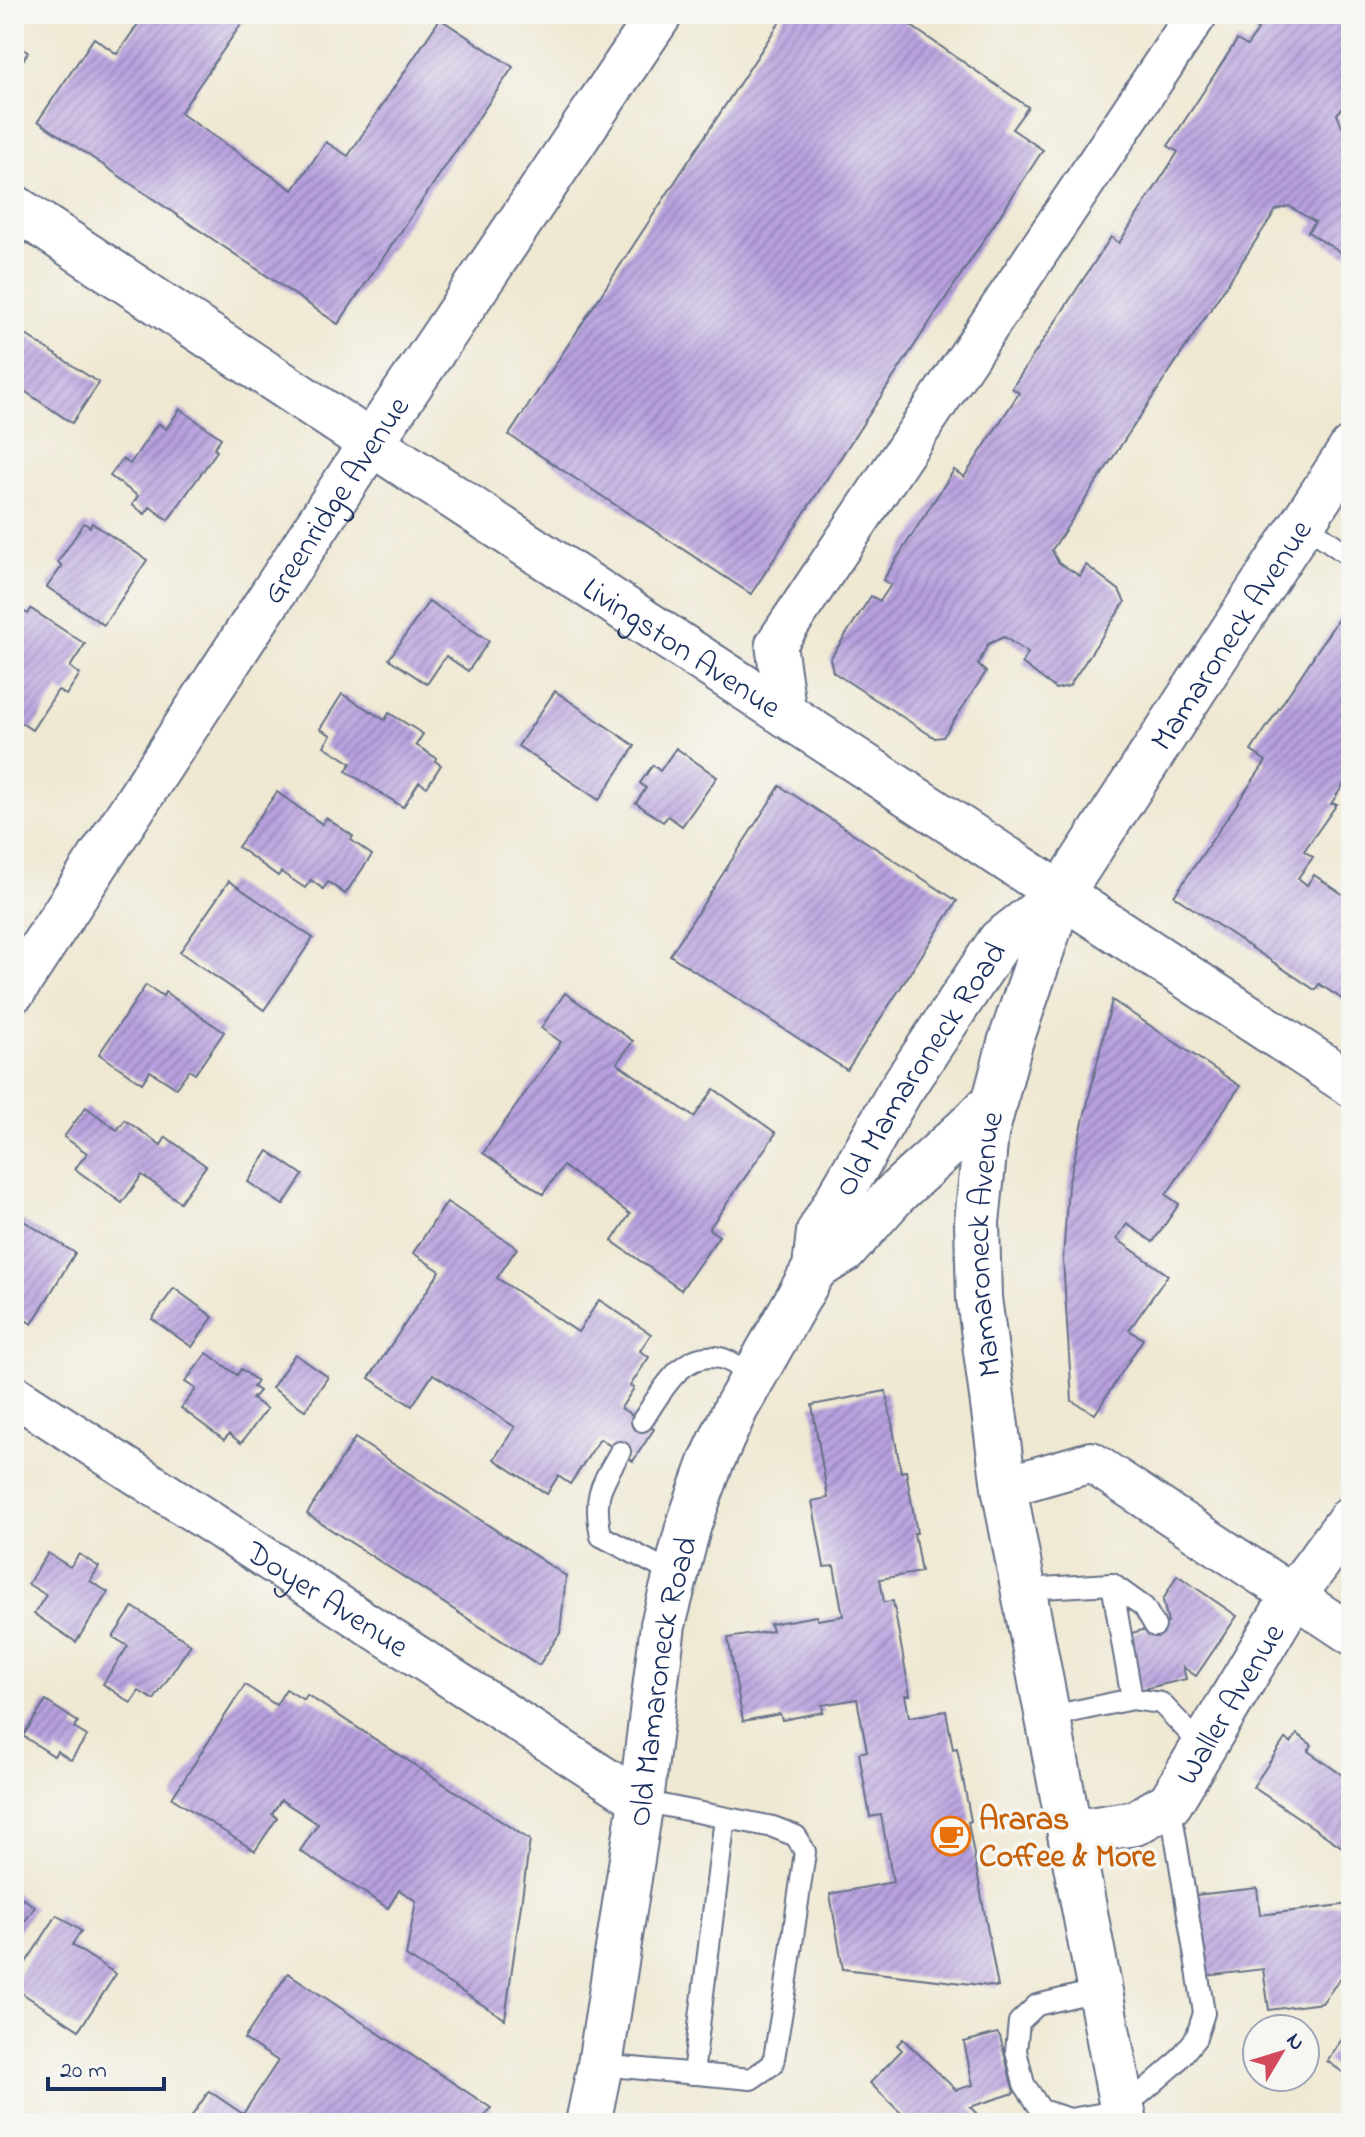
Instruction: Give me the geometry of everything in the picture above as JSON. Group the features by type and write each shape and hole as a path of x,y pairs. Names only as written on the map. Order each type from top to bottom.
{"main road":[{"name":"Greenridge Avenue","path":"14,990 371,443 660,14"},
{"name":"Livingston Avenue","path":"14,207 786,715 1350,1081"},
{"name":"Mamaroneck Avenue","path":"1124,2116 1004,1487 979,1298 977,1222 986,1134 1010,1043 1061,894 1351,449"},
{"name":"Old Mamaroneck Road","path":"588,2123 600,2065 641,1801 663,1625 689,1524 711,1463 736,1408 815,1268 819,1232 900,1091 1000,941 1061,894"},
{"name":"Old Mamaroneck Road","path":"815,1268 844,1251 896,1193 996,1099"},
{"name":"Waller Avenue","path":"1070,1833 1135,1823 1170,1803 1293,1596 1351,1518"}],"street":[{"path":"786,715 776,644 1197,14"},
{"name":"Doyer Avenue","path":"14,1395 641,1801"},
{"path":"1004,1487 1091,1462 1351,1634"}],"lane":[{"path":"1303,523 1351,557"},
{"path":"642,1421 677,1371 700,1356 721,1358 754,1375"},
{"path":"620,1452 600,1487 597,1515 601,1536 676,1575"},
{"path":"1112,1584 1132,1699"},
{"path":"1024,1589 1112,1584 1144,1607 1155,1626"},
{"path":"1047,1717 1164,1693 1204,1748"},
{"path":"600,2065 751,2079 773,2064 785,1993 805,1852 796,1836 773,1827 641,1801"},
{"path":"1100,1990 1037,2005 1019,2022 1016,2051 1024,2084 1041,2110 1070,2119 1124,2116 1196,2038 1204,2013 1170,1803"},
{"path":"693,2074 725,1818"}],"building":[{"path":"145,14 248,14 180,113 293,190 326,142 348,156 440,19 513,67 338,324 38,121 94,38 117,54"},
{"path":"785,14 894,14 1028,107 1012,129 1043,150 751,594 509,435"},
{"path":"1254,14 1351,14 1351,98 1337,114 1343,129 1351,134 1351,254 1343,254 1308,232 1315,222 1289,206 1276,210 1052,550 1058,562 1080,576 1086,565 1119,590 1125,602 1069,686 1056,689 1022,663 1028,653 1004,637 988,644 978,665 986,672 943,737 935,738 833,672 830,659 871,596 880,601 891,585 883,580 954,470 964,477 1019,393 1012,388 1111,237 1119,243 1178,152 1168,146 1237,40 1247,46 1258,30 1248,24"},
{"path":"14,44 28,52 14,74"},
{"path":"14,333 20,337 23,333 99,383 72,423 14,384"},
{"path":"180,409 221,438 214,448 217,451 168,520 150,507 145,514 132,505 138,496 110,476 122,459 130,464 158,423 166,429"},
{"path":"84,523 90,527 92,523 147,560 104,625 47,587 62,566 58,562"},
{"path":"429,601 489,641 468,671 446,656 427,684 389,659"},
{"path":"1348,604 1351,606 1351,773 1331,804 1337,804 1304,851 1313,857 1298,878 1307,885 1314,875 1351,900 1351,1005 1319,984 1315,990 1174,896 1266,761 1251,751"},
{"path":"18,608 28,614 31,609 85,644 70,667 80,674 66,695 58,690 32,730 14,718 14,614"},
{"path":"555,691 635,746 599,800 518,746"},
{"path":"342,694 385,720 389,713 423,734 416,745 441,765 427,787 419,782 403,807 346,771 351,763 324,746 331,735 320,729"},
{"path":"676,748 717,777 682,826 668,816 663,822 636,803 646,788 640,783 653,765 660,771"},
{"path":"780,786 957,901 847,1070 670,955"},
{"path":"277,792 322,824 326,818 353,836 351,840 372,855 345,894 328,882 323,889 311,880 305,888 281,872 278,876 238,847"},
{"path":"229,881 313,938 264,1010 180,952"},
{"path":"146,985 163,996 165,992 224,1032 195,1074 189,1070 176,1088 150,1071 142,1083 99,1054"},
{"path":"565,993 633,1041 617,1063 694,1117 714,1089 776,1133 709,1229 719,1236 681,1290 612,1241 630,1214 563,1166 543,1194 483,1153 561,1042 541,1028"},
{"path":"1112,1000 1240,1086 1166,1195 1179,1204 1153,1242 1127,1224 1117,1239 1168,1275 1129,1330 1143,1339 1095,1414 1072,1401 1063,1260 1068,1185"},
{"path":"86,1107 117,1130 125,1120 161,1145 166,1137 206,1166 180,1202 142,1175 122,1203 75,1169 87,1153 64,1137"},
{"path":"268,1151 303,1175 283,1205 248,1182"},
{"path":"447,1202 517,1248 497,1278 578,1332 599,1300 651,1334 640,1351 649,1357 630,1386 634,1388 621,1408 654,1429 633,1461 600,1439 570,1484 558,1476 547,1494 494,1459 515,1427 433,1374 412,1406 369,1378 440,1271 413,1253"},
{"path":"14,1215 75,1253 32,1324 14,1313"},
{"path":"174,1288 213,1317 192,1347 152,1319"},
{"path":"207,1353 237,1375 241,1369 257,1381 253,1387 259,1391 252,1399 267,1409 241,1443 229,1434 224,1440 181,1408 196,1389 185,1382"},
{"path":"295,1354 328,1377 305,1410 272,1388"},
{"path":"886,1391 901,1472 906,1471 921,1572 880,1579 884,1602 893,1601 910,1695 905,1695 909,1717 946,1711 953,1749 957,1748 998,1987 843,1969 830,1894 893,1882 881,1815 870,1817 859,1753 867,1751 857,1699 822,1705 823,1712 782,1720 780,1714 743,1721 728,1638 772,1631 770,1624 817,1616 817,1620 843,1616 834,1566 824,1567 812,1501 828,1498 812,1405"},
{"path":"355,1438 566,1576 560,1633 539,1665 307,1514"},
{"path":"48,1553 70,1567 79,1554 99,1567 90,1581 108,1592 76,1642 34,1614 46,1595 28,1584"},
{"path":"1177,1575 1237,1616 1196,1676 1183,1667 1186,1679 1139,1690 1128,1634 1168,1623 1163,1600"},
{"path":"133,1607 191,1644 154,1700 139,1691 131,1703 103,1684 128,1646 113,1637"},
{"path":"245,1685 276,1705 286,1689 304,1700 307,1695 530,1840 505,2019 406,1956 416,1901 399,1890 388,1908 300,1851 318,1824 281,1800 272,1814 277,1818 255,1851 172,1798"},
{"path":"46,1701 78,1722 74,1728 87,1736 71,1760 57,1751 54,1756 23,1736"},
{"path":"1297,1734 1312,1745 1308,1751 1345,1777 1351,1767 1351,1853 1253,1787 1285,1739 1291,1743"},
{"path":"1257,1888 1260,1915 1351,1904 1351,1964 1322,2003 1269,2010 1263,1969 1206,1976 1196,1895"},
{"path":"14,1892 35,1907 14,1937"},
{"path":"57,1915 81,1931 72,1945 116,1974 79,2030 14,1988 14,1981"},
{"path":"288,1973 491,2108 480,2123 187,2123 209,2091 243,2114 278,2061 244,2039"},
{"path":"1351,2026 1351,2078 1327,2061"},
{"path":"997,2033 1014,2093 970,2107 981,2118 976,2123 911,2123 870,2083 902,2050 897,2045 903,2039 956,2090 973,2085 964,2042"}],"place":[{"name":"Araras Coffee & More","path":"951,1836"}]}
